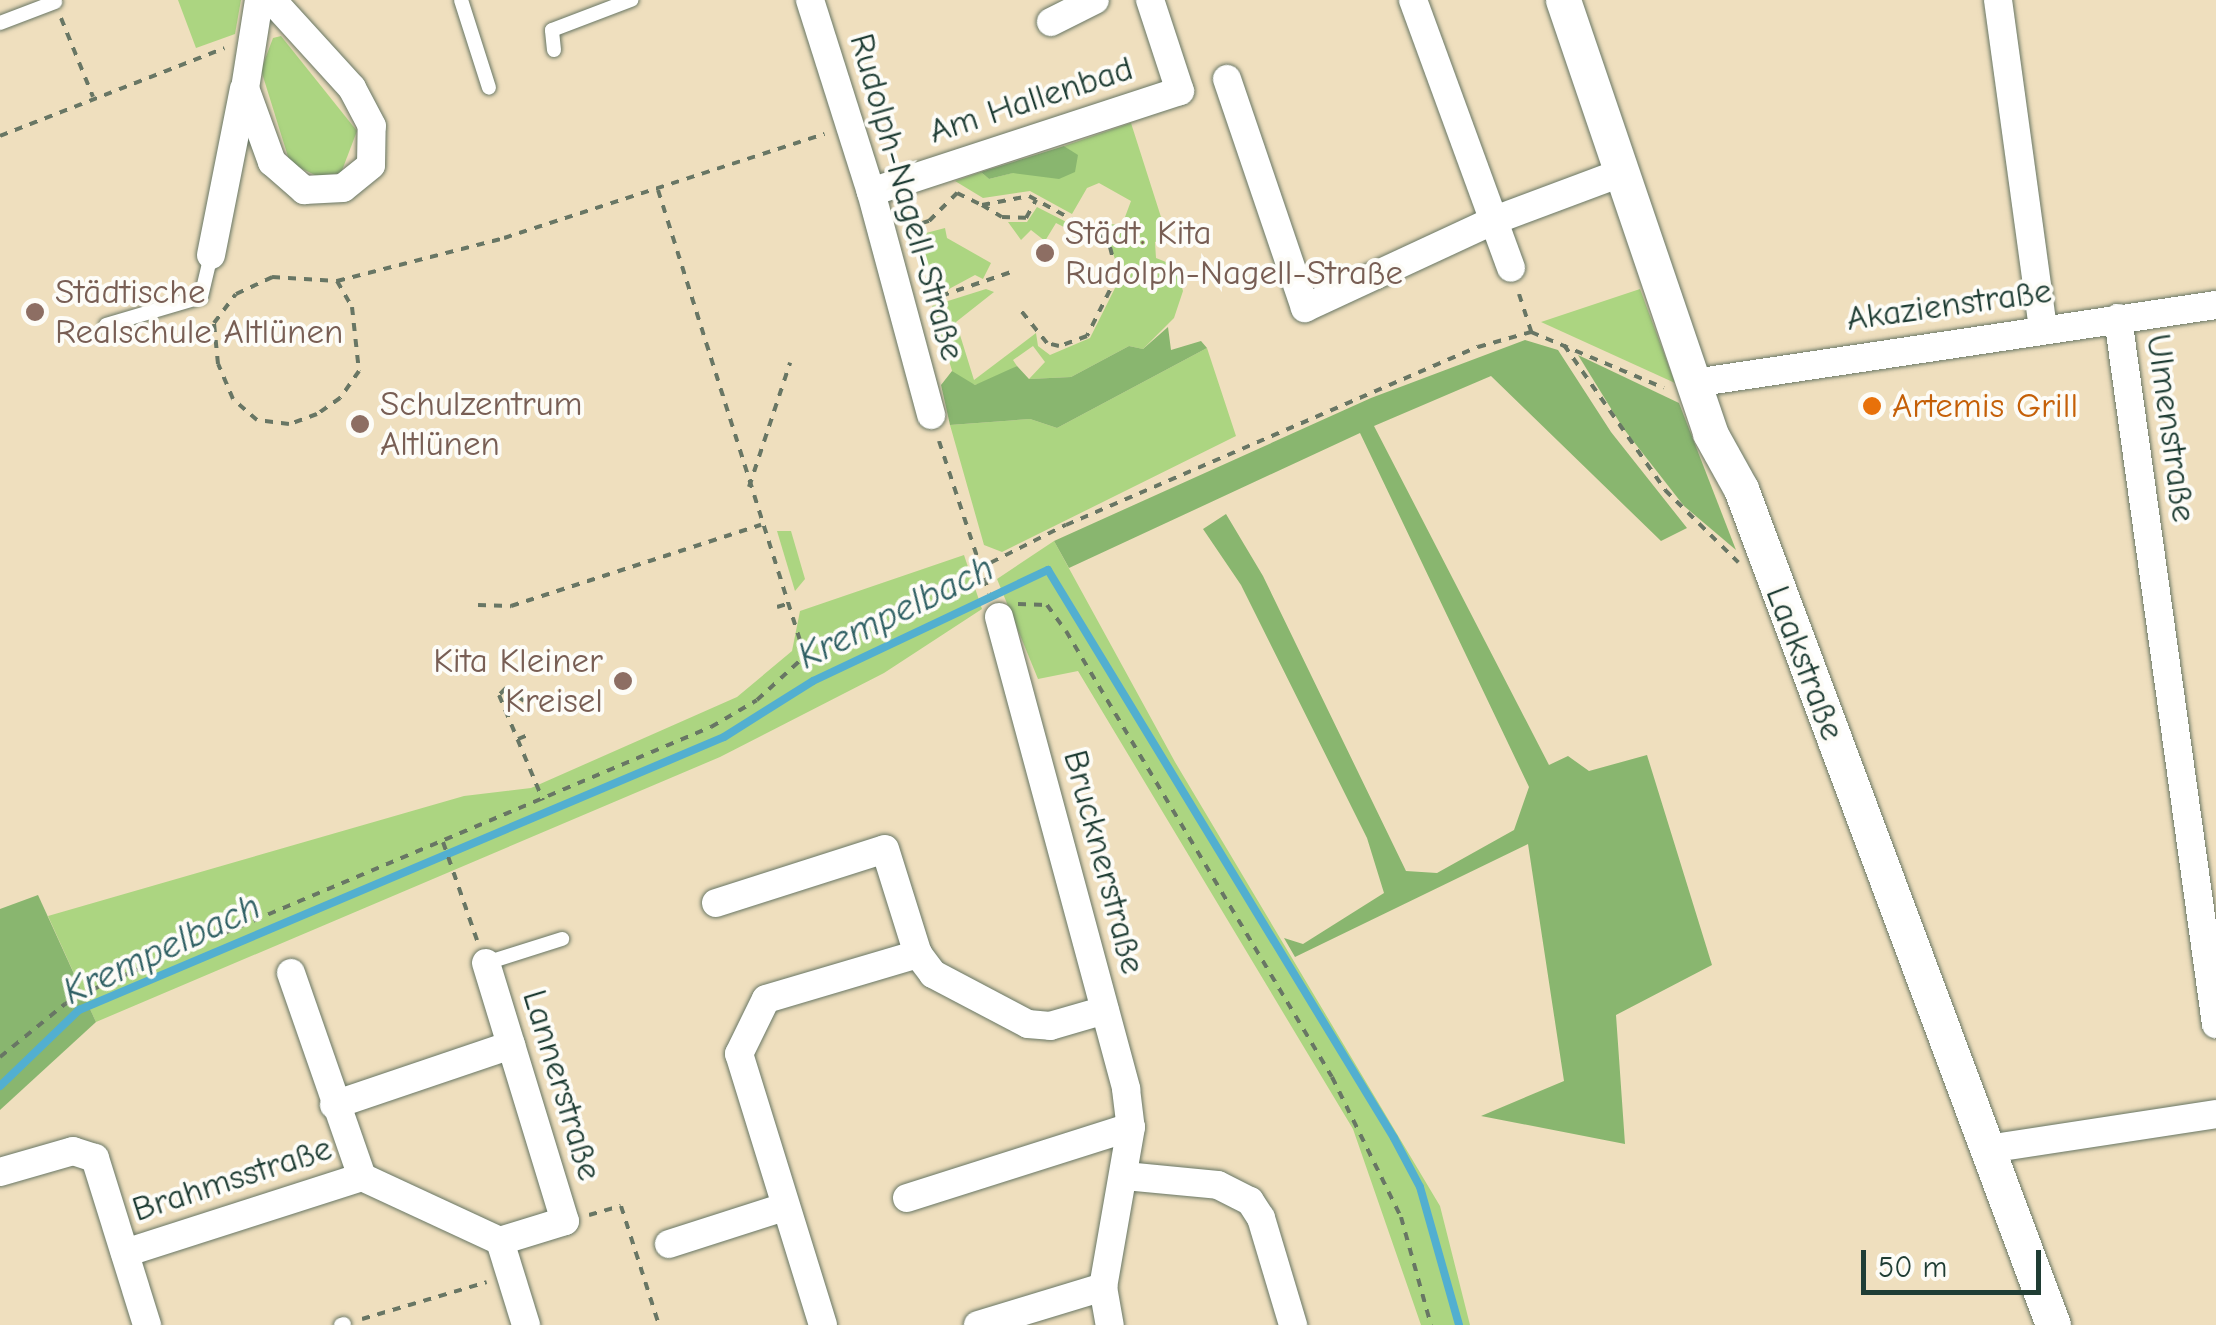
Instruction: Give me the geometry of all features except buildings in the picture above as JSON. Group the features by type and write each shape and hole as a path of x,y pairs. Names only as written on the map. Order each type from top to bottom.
{"street":[{"path":"211,255 259,0"},
{"path":"244,88 272,162 286,179 326,192 359,178 371,165 375,144 365,107 272,0"},
{"name":"Rudolph-Nagell-Straße","path":"810,0 871,192 932,415"},
{"name":"Am Hallenbad","path":"1050,22 1095,0"},
{"name":"Am Hallenbad","path":"871,192 1180,91 1150,0"},
{"path":"1414,0 1511,268"},
{"name":"Laakstraße","path":"1563,0 1694,383 1766,561 2053,1325"},
{"path":"1998,0 2043,330"},
{"path":"1228,79 1304,308 1495,220 1622,174"},
{"name":"Akazienstraße","path":"1694,383 2216,305"},
{"name":"Ulmenstraße","path":"2118,318 2216,1024"},
{"name":"Brucknerstraße","path":"999,617 1106,1010 1131,1127 1104,1286 1110,1325"},
{"path":"716,903 885,849 918,954 933,974 1028,1024 1050,1026 1106,1010"},
{"path":"823,1325 739,1054 766,999 918,954"},
{"name":"Lannerstraße","path":"486,963 565,1221 500,1241"},
{"name":"Brahmsstraße","path":"291,973 362,1178"},
{"name":"Brahmsstraße","path":"334,1105 511,1045"},
{"path":"1988,1149 2213,1120"},
{"path":"907,1198 1131,1127"},
{"name":"Brahmsstraße","path":"0,1172 73,1152 95,1158 147,1325"},
{"path":"1125,1176 1218,1185 1250,1201 1261,1218 1292,1325"},
{"name":"Brahmsstraße","path":"126,1253 362,1178 500,1241"},
{"path":"669,1244 784,1207"},
{"path":"500,1241 526,1325"},
{"path":"986,1323 1104,1286"}],"lane":[{"path":"461,0 488,88"},
{"path":"554,50 552,30 631,0"},
{"path":"0,23 55,2"},
{"path":"106,324 202,296 211,255"},
{"path":"486,963 562,939"}],"path":[{"path":"55,2 94,98"},
{"path":"0,136 252,38"},
{"path":"338,281 352,307 359,372 340,398 317,414 289,424 257,420 233,400 218,364 214,322 236,294 272,277 338,281 658,190 848,127"},
{"path":"658,190 805,656"},
{"path":"883,236 929,222 957,192 1002,218 1026,218 1036,200"},
{"path":"982,205 1036,200 1099,234 1118,276 1087,336 1059,346 1047,343 1019,308"},
{"path":"999,202 1002,218"},
{"path":"1511,268 1531,332"},
{"path":"903,309 1011,272"},
{"path":"0,1056 65,1004 106,983 711,727 758,700 805,656 1124,498 1478,347 1531,332 1664,388 1694,383"},
{"path":"1564,345 1698,526 1732,561 1766,561"},
{"path":"749,487 790,363"},
{"path":"932,415 987,586"},
{"path":"478,605 511,606 761,525"},
{"path":"999,617 1024,601 1036,602 1066,630 1332,1076 1401,1216 1431,1325"},
{"path":"777,607 787,604"},
{"path":"524,701 506,688 499,694 543,800"},
{"path":"518,739 528,735"},
{"path":"443,842 486,963"},
{"path":"565,1221 621,1206 659,1325"},
{"path":"342,1324 511,1275"}],"green space":[{"path":"178,0 241,0 235,34 196,48"},
{"path":"281,36 357,131 341,173 317,176 290,163 261,70 273,38"},
{"path":"1131,123 1168,239 1155,242 1156,258 1176,266 1183,291 1174,318 1143,349 1129,346 1071,377 1029,379 1045,362 1033,346 1013,360 1017,366 993,380 975,385 954,377 932,306 986,289 994,292 956,322 974,380 1036,333 1038,346 1050,355 1090,338 1121,276 1105,231 1108,224 1122,225 1131,201 1099,183 1087,188 1072,214 1030,191 983,198 955,181 981,172 989,179 1078,156 1064,146"},
{"path":"1064,146 1078,155 1075,172 1059,179 1013,173 989,179 981,172"},
{"path":"1037,207 1090,234 1089,240 1056,223 1045,241 1031,230 1021,240 1008,222 1027,222"},
{"path":"945,228 947,238 991,263 983,279 975,275 949,289 921,269 911,237"},
{"path":"1640,289 1675,383 1541,322"},
{"path":"1168,327 1171,350 1201,341 1207,348 1057,428 1030,419 950,425 941,385 952,371 975,385 1017,366 1029,379 1071,377 1129,346 1143,349"},
{"path":"1525,340 1558,350 1611,432 1687,528 1661,541 1491,376 1374,426 1549,765 1568,756 1589,771 1647,755 1712,965 1616,1015 1625,1144 1481,1116 1564,1081 1528,844 1295,957 1284,938 1303,944 1384,893 1367,838 1241,585 1203,529 1226,514 1263,576 1406,871 1437,873 1514,830 1529,787 1360,433 1069,568 1054,541 1371,398"},
{"path":"1207,348 1236,436 1002,552 984,545 950,425 1030,419 1057,428"},
{"path":"1578,355 1679,403 1736,550 1684,506 1623,428"},
{"path":"777,531 791,531 805,579 795,591"},
{"path":"1054,541 1175,762 1440,1206 1470,1325 1421,1325 1353,1129 1078,671 1038,679 997,579"},
{"path":"964,555 982,609 884,673 720,757 96,1022 48,916 464,796 531,788 737,697 792,651 800,611"},
{"path":"38,895 96,1022 0,1110 0,909"}],"waterway":[{"name":"Krempelbach","path":"0,1086 79,1010 724,737 813,681 1048,570 1394,1138 1420,1187 1459,1325"}],"place":[{"name":"Städt. Kita Rudolph-Nagell-Straße","path":"1045,253"},
{"name":"Städtische Realschule Altlünen","path":"35,312"},
{"name":"Artemis Grill","path":"1872,406"},
{"name":"Schulzentrum Altlünen","path":"360,424"},
{"name":"Kita Kleiner Kreisel","path":"623,681"}]}
